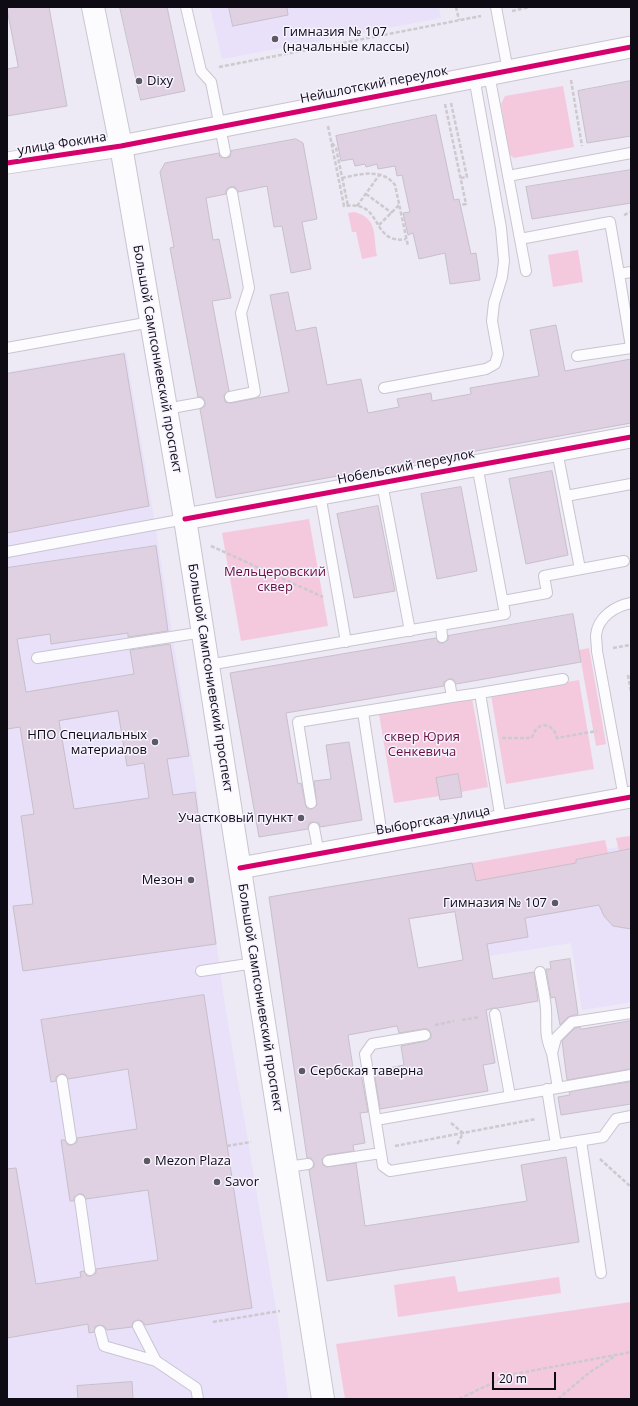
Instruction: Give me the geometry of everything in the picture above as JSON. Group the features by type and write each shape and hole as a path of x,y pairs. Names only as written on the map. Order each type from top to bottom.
{"main road":[{"name":"Большой Сампсониевский проспект","path":"93,7 121,146 185,519 323,1399"}],"street":[{"name":"Нейшлотский переулок","path":"121,146 631,47"},
{"name":"улица Фокина","path":"7,163 121,146"},
{"name":"Нобельский переулок","path":"185,519 631,437"},
{"name":"Выборгская улица","path":"240,868 627,797"}],"lane":[{"path":"186,7 201,71 211,82 225,152"},
{"path":"384,388 486,369 495,364 498,354 492,321 494,303 502,277 504,261 490,74 496,10"},
{"path":"490,74 526,271"},
{"path":"508,176 631,153"},
{"path":"230,397 255,392 241,313 249,288 232,193"},
{"path":"520,239 610,222 631,347 577,356"},
{"path":"619,274 631,272"},
{"path":"7,348 151,322"},
{"path":"166,409 199,403"},
{"path":"557,450 580,569"},
{"path":"208,665 505,614 477,465"},
{"path":"382,483 410,631"},
{"path":"566,496 631,484"},
{"path":"320,494 346,642"},
{"path":"7,552 185,519"},
{"path":"503,601 547,593 544,576 624,561"},
{"path":"627,797 597,651 596,634 601,621 610,610 623,604 631,603"},
{"path":"441,625 442,637"},
{"path":"37,658 203,632"},
{"path":"311,803 298,722 563,679"},
{"path":"450,685 452,697"},
{"path":"480,693 501,820"},
{"path":"363,712 383,842"},
{"path":"314,828 319,854"},
{"path":"201,971 254,963"},
{"path":"540,972 546,1009 546,1034 552,1053"},
{"path":"556,1145 552,1116 552,1053 556,1038 572,1022 631,1013"},
{"path":"495,1014 510,1096"},
{"path":"425,1035 372,1044 365,1054 383,1166 390,1171 603,1137 616,1119 631,1116"},
{"path":"376,1120 631,1075"},
{"path":"62,1080 71,1139"},
{"path":"581,1141 601,1273"},
{"path":"328,1161 381,1153"},
{"path":"287,1168 308,1164"},
{"path":"80,1200 90,1270"},
{"path":"138,1326 156,1361"},
{"path":"100,1331 104,1346 156,1361 196,1388 198,1399"}],"path":[{"path":"456,7 459,20"},
{"path":"201,71 459,20 496,10 530,7"},
{"path":"570,78 584,162"},
{"path":"451,101 466,177 461,178"},
{"path":"445,102 466,204 461,205"},
{"path":"327,124 344,206 357,206 365,209 372,214 384,233 391,238 398,240 406,239"},
{"path":"330,140 336,148 348,206"},
{"path":"342,178 362,174 380,174 390,178 395,185 408,246"},
{"path":"357,206 380,174"},
{"path":"366,194 392,213"},
{"path":"379,225 399,205"},
{"path":"208,545 339,604"},
{"path":"628,675 631,692"},
{"path":"488,738 532,738 538,727 545,725 551,727 556,732 557,738 593,731"},
{"path":"435,1110 463,1133"},
{"path":"381,1153 390,1147 552,1116"},
{"path":"448,1161 463,1133"},
{"path":"581,1141 631,1187"},
{"path":"227,1146 251,1142"},
{"path":"212,1322 280,1311"},
{"path":"459,1399 509,1375 631,1352"},
{"path":"558,1399 590,1372 616,1355"}],"shaded area":[{"name":"Гимназия № 107 (начальные классы)","path":"210,7 439,7 441,18 222,59"},
{"path":"126,352 197,792 223,993 279,1327 288,1399 7,1399 7,372"},
{"name":"Гимназия № 107","path":"631,836 631,1002 582,1010 571,943 489,956 472,863 605,840 607,849 618,847 616,838"}],"green space":[{"path":"563,86 574,147 514,158 509,154 501,104 505,96"},
{"path":"354,212 368,219 371,224 375,235 377,256 362,259 356,232 352,232 348,213"},
{"path":"578,250 583,282 553,287 548,255"},
{"name":"Мельцеровский сквер","path":"309,519 328,626 241,641 222,533"},
{"path":"589,648 606,744 596,746 579,650"},
{"name":"сквер Юрия Сенкевича","path":"579,680 594,769 506,784 491,695"},
{"name":"сквер Юрия Сенкевича","path":"472,698 488,787 461,792 458,775 440,796 394,803 379,714"},
{"path":"631,836 631,849 619,851 616,838"},
{"path":"605,840 608,853 576,860 576,863 476,881 472,863"},
{"path":"455,1276 458,1292 559,1277 561,1293 398,1317 394,1285"},
{"path":"631,1302 631,1399 345,1399 336,1344"}],"building":[{"path":"7,7 49,7 67,106 7,116 7,69 18,67"},
{"path":"120,7 167,7 185,91 141,100"},
{"path":"229,7 287,7 288,15 233,26"},
{"path":"631,81 631,136 587,143 578,91"},
{"path":"436,115 454,200 459,199 471,254 476,253 480,280 450,284 445,253 419,259 413,233 408,235 403,213 410,212 402,175 397,176 395,166 378,169 377,164 366,167 365,164 355,166 353,159 341,161 336,136"},
{"path":"296,139 303,143 317,219 302,222 311,269 291,273 282,226 274,227 267,186 238,192 235,187 230,187 226,190 226,194 206,198 213,240 219,239 231,298 212,301 229,391 224,395 225,402 231,403 289,392 270,295 288,292 296,331 316,327 327,385 361,379 368,413 399,407 397,399 431,393 432,401 471,394 470,388 539,376 530,330 556,325 565,371 631,359 631,423 216,498 200,409 205,406 205,401 202,397 198,397 170,248 174,247 160,172 165,163 219,153 220,157 226,158 230,157 231,151"},
{"path":"631,170 631,203 532,219 526,187"},
{"path":"124,354 149,506 7,533 7,374"},
{"path":"552,471 568,555 526,564 509,479"},
{"path":"461,487 477,571 437,579 421,494"},
{"path":"378,506 395,591 354,598 337,514"},
{"path":"156,546 168,631 128,637 128,633 51,644 50,634 17,639 26,692 134,674 130,650 170,644 189,756 167,759 173,795 195,792 216,944 23,971 13,906 33,904 21,816 34,814 20,727 7,729 7,568","holes":["118,711 127,766 144,763 149,798 74,809 59,721"]},
{"path":"573,614 581,662 456,684 453,679 449,679 444,682 444,686 286,713 298,784 301,783 306,807 308,809 312,809 317,805 314,781 331,779 326,745 349,742 362,820 320,827 319,823 313,822 309,823 308,829 259,837 230,673 436,638 439,643 443,643 448,640 448,636"},
{"path":"458,774 462,797 440,800 436,778"},
{"path":"631,849 631,929 613,926 604,916 599,905 525,918 528,937 487,944 493,979 534,972 538,1001 486,1010 495,1063 483,1065 488,1091 380,1109 374,1071 404,1065 401,1046 426,1041 431,1038 431,1034 428,1029 399,1033 397,1026 348,1035 354,1074 361,1073 368,1112 360,1113 365,1143 353,1145 354,1151 327,1155 322,1159 323,1165 326,1167 356,1163 365,1226 527,1201 521,1165 566,1157 579,1242 327,1281 309,1170 314,1167 314,1163 311,1158 307,1158 269,897 472,863 476,881 576,863 576,860","holes":["455,912 463,960 418,968 409,919"]},
{"path":"570,959 578,1014 568,1017 560,1025 555,997 551,998 546,969 551,969 550,962"},
{"name":"Mezon Plaza","path":"204,995 252,1308 145,1325 142,1321 138,1320 133,1322 132,1327 107,1330 104,1326 99,1325 95,1327 94,1332 89,1333 88,1324 7,1338 7,1169 16,1168 36,1284 81,1277 80,1272 84,1271 87,1276 91,1276 96,1273 96,1269 158,1260 148,1190 86,1199 83,1194 79,1194 74,1197 74,1201 70,1201 61,1140 65,1140 68,1145 72,1145 77,1142 77,1138 137,1129 128,1069 68,1079 65,1074 61,1074 56,1077 56,1081 51,1082 41,1020"},
{"path":"631,1021 631,1069 567,1080 562,1041 575,1028 580,1027 581,1029"},
{"path":"631,1082 631,1104 561,1115 558,1097 570,1095 569,1092"},
{"path":"132,1382 133,1399 78,1399 77,1386"}],"cycle path":[{"path":"7,163 121,146 631,47"},
{"path":"185,519 631,437"},
{"path":"240,868 631,797"}],"place":[{"name":"Гимназия № 107 (начальные классы)","path":"275,39"},
{"name":"Dixy","path":"139,81"},
{"name":"НПО Специальных материалов","path":"155,742"},
{"name":"Участковый пункт","path":"301,818"},
{"name":"Мезон","path":"191,880"},
{"name":"Гимназия № 107","path":"555,903"},
{"name":"Сербская таверна","path":"302,1071"},
{"name":"Mezon Plaza","path":"147,1161"},
{"name":"Savor","path":"217,1182"}]}
